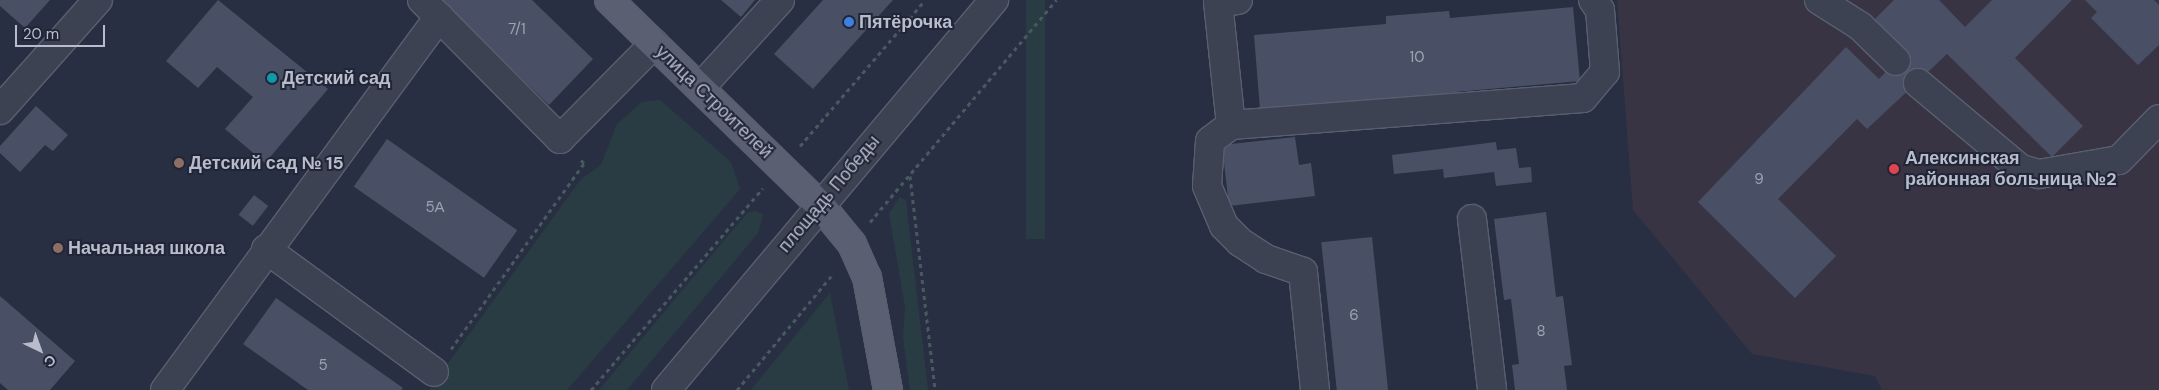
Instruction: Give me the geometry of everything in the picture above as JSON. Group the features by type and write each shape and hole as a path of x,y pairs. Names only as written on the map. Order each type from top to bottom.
{"main road":[{"name":"улица Строителей","path":"618,3 654,44 820,205 852,244 867,277 888,390"}],"street":[{"path":"4,99 98,0"},
{"path":"700,88 780,0"},
{"name":"площадь Победы","path":"666,390 994,0"},
{"path":"1231,125 1218,2 1238,0"},
{"path":"1819,0 1860,26 1896,61"},
{"path":"1315,390 1303,272 1266,259 1240,242 1224,226 1207,186 1210,141 1231,125 1583,98 1605,72 1603,3"},
{"path":"165,390 266,250 430,8 560,139 654,44"},
{"path":"1918,83 2021,169 2038,174 2119,160 2159,119"},
{"path":"1472,219 1492,390"},
{"path":"266,250 434,372"}],"path":[{"path":"591,390 925,0"},
{"path":"737,390 826,285 852,244 1056,0"},
{"path":"434,372 584,163 560,139"},
{"path":"910,175 935,390"}],"shaded area":[{"path":"1026,0 1045,0 1045,239 1026,239"},
{"name":"Алексинская районная больница №2","path":"1617,0 2159,0 2159,390 1882,390 1875,376 1752,354 1633,210"},
{"path":"660,100 731,162 740,189 567,390 429,390 581,179 601,165 617,124 642,102"},
{"path":"900,197 906,201 928,390 910,390 903,337 905,307 889,213"},
{"path":"755,211 763,214 758,233 627,390 599,390 747,213"},
{"path":"830,293 849,390 751,390 803,326"}],"building":[{"path":"0,0 50,0 25,28 0,6"},
{"name":"Детский сад","path":"218,0 328,89 265,163 225,129 253,97 217,67 198,88 166,61"},
{"path":"441,0 532,0 593,59 549,105"},
{"path":"721,0 755,0 741,17"},
{"path":"823,0 893,0 813,89 774,54"},
{"path":"1894,0 1939,0 1965,27 1992,0 2072,0 2015,58 2083,126 2052,157 1947,54 1867,129 1857,119 1778,199 1836,256 1795,298 1698,202 1846,47 1879,79 1904,53 1872,22"},
{"path":"2085,0 2154,0 2159,5 2159,45 2138,65 2091,18 2097,12"},
{"path":"1573,7 1580,81 1455,92 1456,101 1396,107 1395,98 1260,110 1254,35 1386,24 1386,16 1449,11 1450,18"},
{"path":"36,106 68,135 53,151 45,145 20,172 0,153 0,146"},
{"path":"1295,137 1299,165 1311,163 1315,196 1229,206 1222,145"},
{"path":"387,139 517,230 484,278 354,187"},
{"path":"1496,142 1497,150 1516,148 1519,168 1531,167 1532,182 1496,186 1494,172 1444,178 1443,169 1394,174 1392,155"},
{"path":"254,195 268,206 253,226 239,215"},
{"path":"1546,212 1556,297 1563,296 1572,365 1564,366 1567,390 1515,390 1512,365 1519,364 1511,299 1504,300 1494,219"},
{"path":"1372,237 1388,390 1337,390 1321,242"},
{"path":"0,296 75,361 50,390 8,390 0,383"},
{"path":"276,298 403,388 401,390 308,390 243,344"}],"place":[{"name":"Пятёрочка","path":"849,22"},
{"name":"Детский сад","path":"272,78"},
{"name":"Детский сад № 15","path":"179,163"},
{"name":"Алексинская районная больница №2","path":"1894,169"},
{"name":"Начальная школа","path":"58,248"}]}
